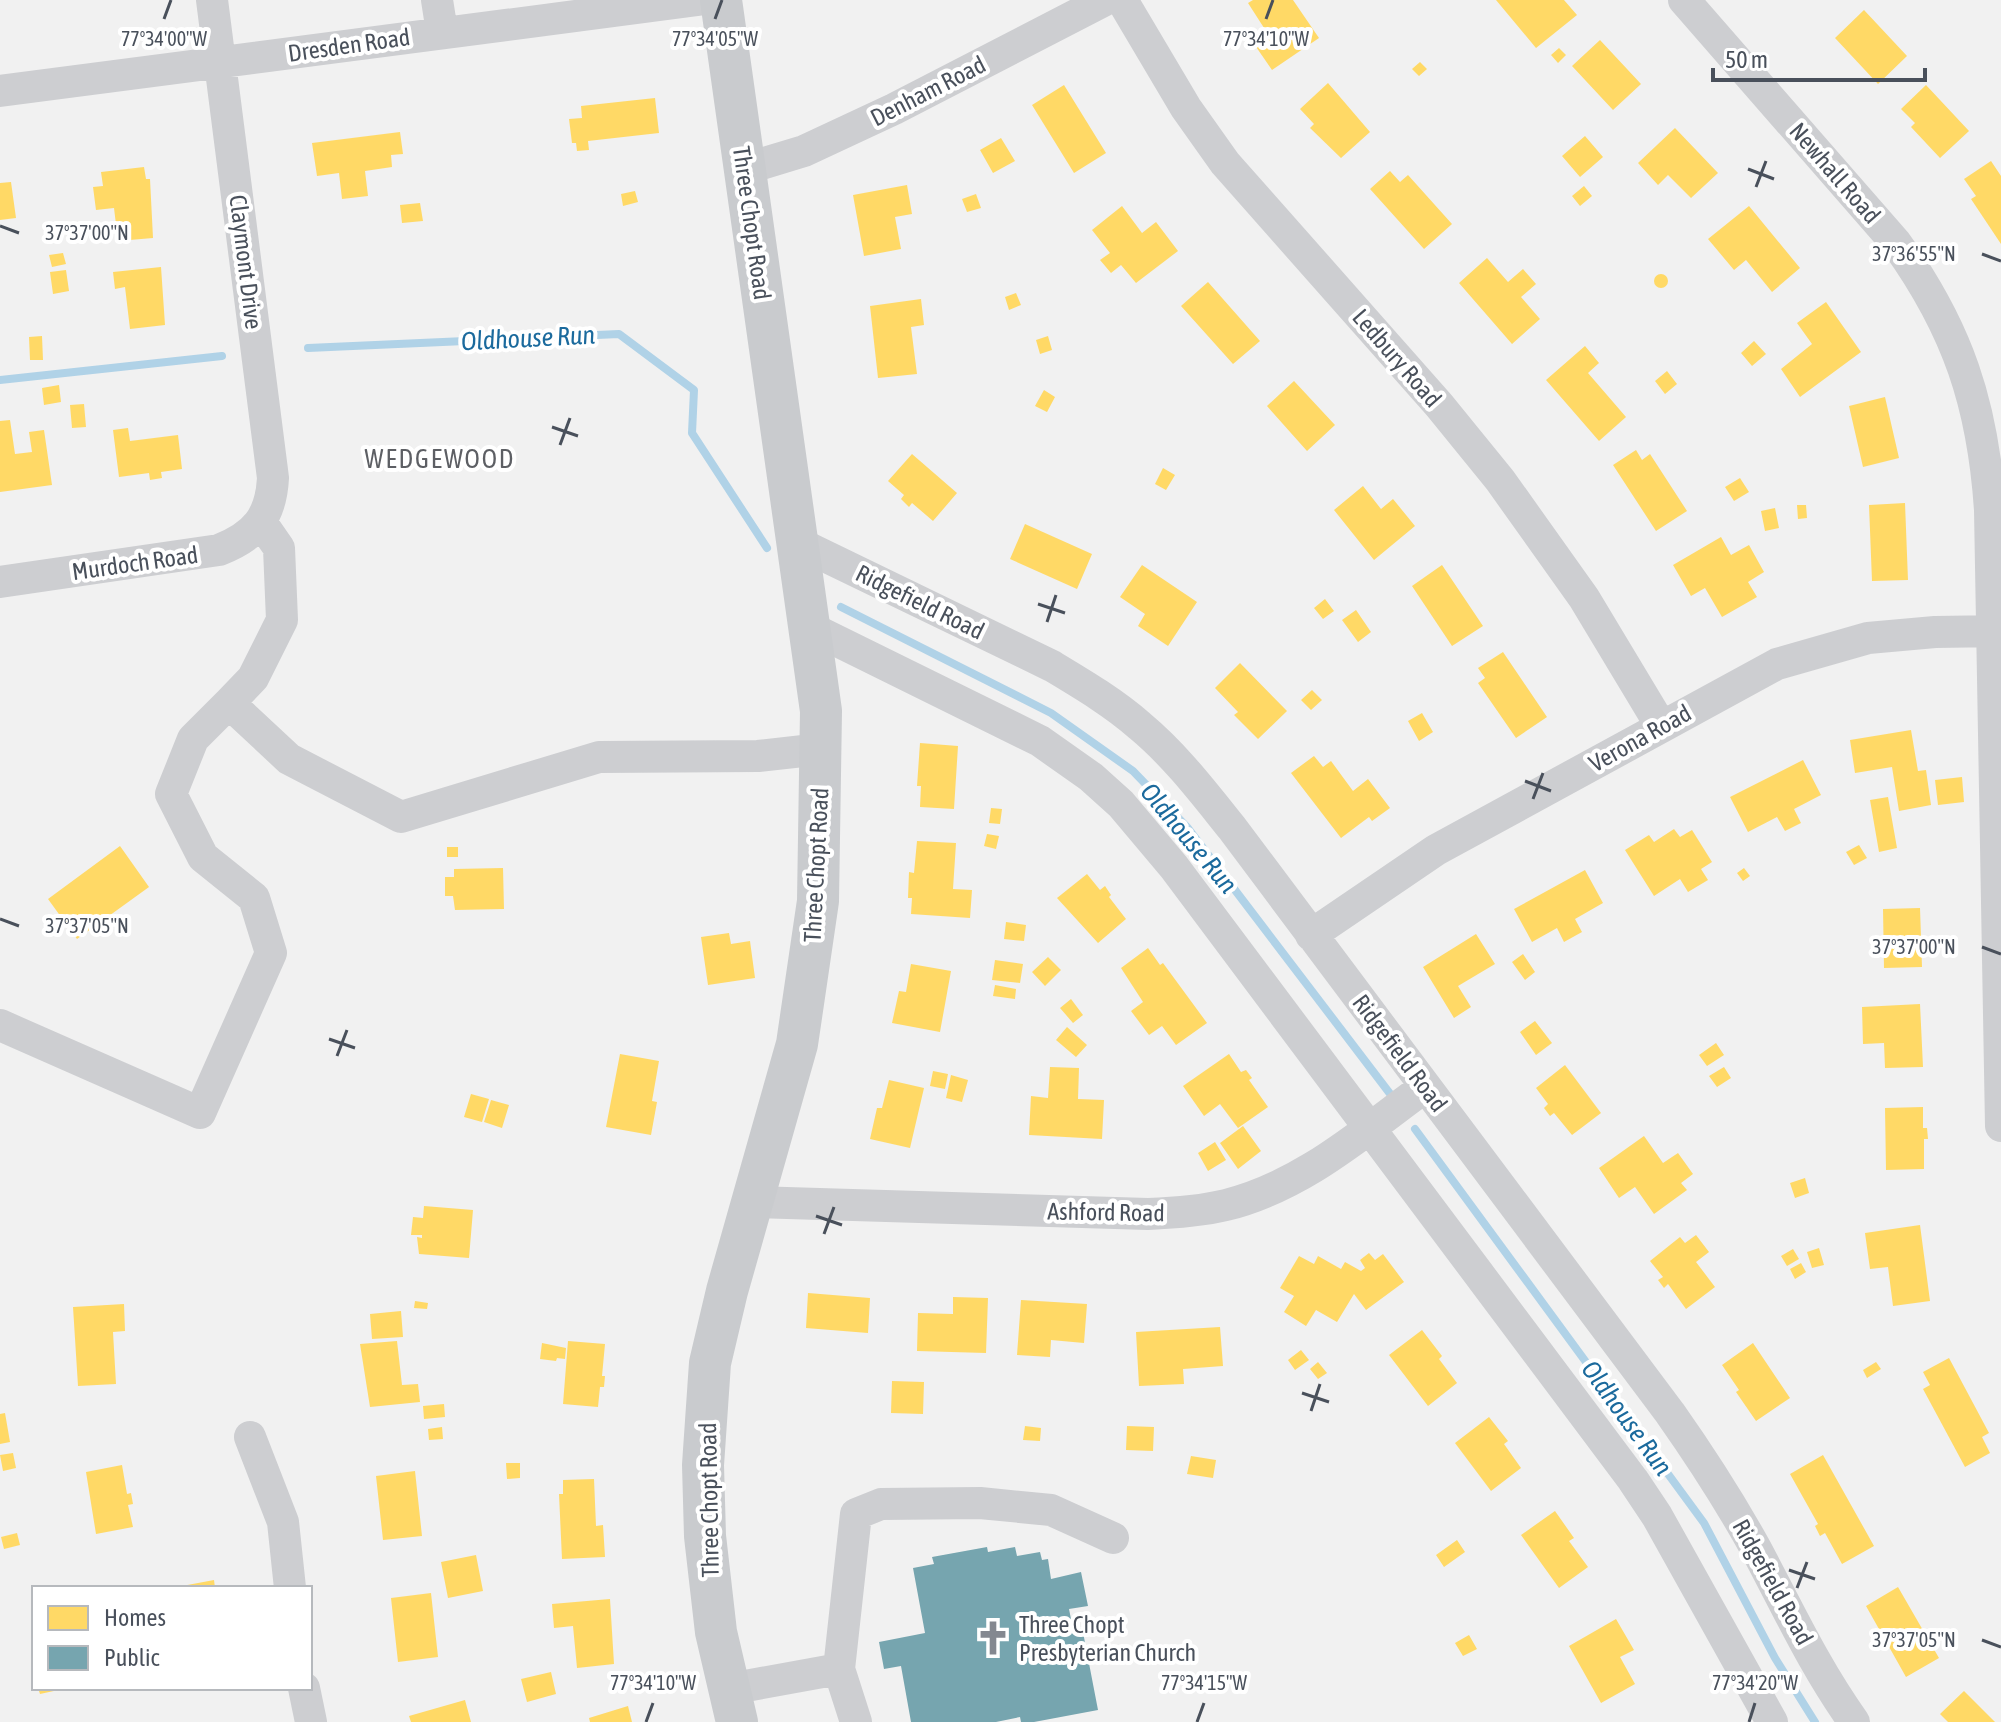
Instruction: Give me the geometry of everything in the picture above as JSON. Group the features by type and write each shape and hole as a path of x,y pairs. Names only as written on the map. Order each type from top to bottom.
{"main road":[{"name":"Three Chopt Road","path":"721,0 821,711 818,901 797,1044 710,1363 703,1465 705,1536 716,1632 733,1706"}],"street":[{"name":"Claymont Drive","path":"212,0 273,478 272,500 261,522"},
{"path":"437,0 442,32"},
{"name":"Dresden Road","path":"0,91 698,0"},
{"name":"Denham Road","path":"745,169 804,151 881,115 1105,0"},
{"name":"Ledbury Road","path":"1122,0 1186,108 1225,163 1439,405 1500,480 1584,598 1661,726"},
{"name":"Newhall Road","path":"1684,0 1896,243 1941,315 1964,365 1984,448 1996,631 2001,1126"},
{"path":"0,1025 200,1113 271,953 254,898 203,857 171,794 193,739 253,678 282,620 279,548 261,522"},
{"name":"Murdoch Road","path":"0,582 219,550 248,535 261,522"},
{"name":"Ridgefield Road","path":"796,542 1052,666 1140,725 1183,767 1232,828 1706,1464 1854,1722"},
{"path":"809,627 1040,741 1091,777 1121,804 1174,867 1649,1504 1772,1722"},
{"name":"Verona Road","path":"1311,935 1436,850 1777,664 1868,638 1996,631"},
{"path":"229,703 289,759 401,817 599,757 758,756 821,749"},
{"name":"Ashford Road","path":"752,1202 1148,1214 1227,1205 1274,1188 1314,1168 1425,1087"},
{"path":"250,1437 283,1522 290,1586"},
{"path":"856,1722 839,1669 856,1514 881,1504 980,1503 1051,1510 1113,1538"},
{"path":"733,1706 839,1669"},
{"path":"304,1690 311,1722"}],"building: Homes":[{"path":"1253,0 1293,0 1319,38 1272,70 1252,41 1266,31 1248,3"},
{"path":"1496,0 1564,0 1577,15 1536,48"},
{"path":"1864,10 1907,56 1878,84 1835,38"},
{"path":"1600,40 1641,84 1613,110 1572,66"},
{"path":"1559,48 1566,55 1558,63 1551,55"},
{"path":"1420,62 1427,69 1419,76 1412,69"},
{"path":"1328,83 1370,132 1341,158 1310,128 1314,124 1300,109"},
{"path":"1064,85 1106,153 1074,173 1032,105"},
{"path":"1926,85 1969,131 1940,158 1911,127 1915,123 1901,109"},
{"path":"655,98 659,133 588,141 589,150 577,151 576,143 572,143 569,119 582,118 581,106"},
{"path":"1675,128 1718,173 1691,198 1668,175 1658,185 1638,163"},
{"path":"400,132 403,154 391,155 392,167 365,171 368,196 342,199 339,173 317,176 312,143"},
{"path":"1585,136 1603,157 1580,177 1562,156"},
{"path":"1001,138 1015,161 993,173 980,150"},
{"path":"1991,161 2001,176 2001,244 1971,199 1976,196 1964,179"},
{"path":"144,167 146,179 150,179 153,238 118,241 114,208 96,210 93,187 103,186 101,172"},
{"path":"1390,171 1400,182 1408,175 1452,224 1424,249 1370,189"},
{"path":"11,182 16,218 0,220 0,183"},
{"path":"907,185 912,214 895,217 901,249 864,256 853,195"},
{"path":"1584,186 1592,196 1580,206 1572,196"},
{"path":"635,191 638,202 623,206 621,194"},
{"path":"976,194 981,208 967,212 962,199"},
{"path":"420,203 423,221 402,223 400,205"},
{"path":"1122,206 1142,233 1156,222 1178,251 1136,283 1121,265 1111,273 1100,260 1110,253 1092,230"},
{"path":"1749,206 1800,268 1772,292 1746,260 1734,270 1708,239"},
{"path":"63,253 66,264 52,267 49,255"},
{"path":"1487,258 1508,282 1523,269 1536,284 1521,297 1540,319 1512,344 1459,283"},
{"path":"161,267 165,325 130,329 125,287 115,289 113,272"},
{"path":"66,270 69,291 53,294 50,272"},
{"path":"1661,274 1668,281 1661,288 1654,281"},
{"path":"1208,282 1260,341 1233,364 1181,306"},
{"path":"1016,293 1021,305 1009,310 1005,297"},
{"path":"921,299 924,325 911,327 917,374 878,378 870,306"},
{"path":"1826,302 1861,352 1800,397 1781,369 1812,344 1797,323"},
{"path":"42,336 43,360 30,360 29,337"},
{"path":"1048,336 1052,350 1040,354 1036,340"},
{"path":"1754,341 1766,354 1752,366 1741,353"},
{"path":"1585,346 1599,363 1588,373 1626,417 1599,441 1546,380"},
{"path":"1667,371 1677,384 1665,394 1655,381"},
{"path":"1294,381 1335,425 1307,451 1267,406"},
{"path":"59,385 61,402 44,405 42,388"},
{"path":"1044,390 1055,397 1047,412 1035,406"},
{"path":"1885,397 1899,458 1863,467 1849,406"},
{"path":"84,404 86,427 72,428 70,405"},
{"path":"10,420 15,454 32,452 29,432 44,430 52,485 0,492 0,421"},
{"path":"128,428 130,441 178,435 182,469 161,472 162,478 150,480 149,473 119,477 113,430"},
{"path":"1636,450 1642,460 1650,454 1687,511 1656,531 1613,465"},
{"path":"912,454 957,493 933,521 912,503 909,507 901,499 904,495 888,481"},
{"path":"1163,468 1175,475 1166,490 1155,484"},
{"path":"1740,478 1749,492 1734,501 1725,487"},
{"path":"1363,486 1381,509 1393,499 1415,526 1374,560 1334,510"},
{"path":"1905,503 1908,580 1872,581 1869,505"},
{"path":"1797,505 1806,505 1807,518 1798,519"},
{"path":"1775,508 1779,528 1765,531 1761,511"},
{"path":"1025,524 1092,554 1077,589 1010,559"},
{"path":"1721,537 1731,555 1749,545 1764,572 1748,582 1757,597 1722,617 1705,588 1691,596 1673,565"},
{"path":"1142,565 1197,602 1168,646 1138,626 1145,614 1120,597"},
{"path":"1442,565 1483,626 1452,646 1412,586"},
{"path":"1325,599 1334,611 1323,619 1314,608"},
{"path":"1356,610 1371,632 1358,642 1342,620"},
{"path":"1503,652 1547,717 1516,738 1478,683 1485,678 1478,668"},
{"path":"1240,663 1287,711 1258,739 1234,715 1238,712 1215,688"},
{"path":"1312,690 1322,700 1311,710 1301,700"},
{"path":"1422,713 1433,732 1419,741 1408,721"},
{"path":"1911,730 1918,771 1926,770 1931,805 1899,811 1892,767 1855,773 1850,740"},
{"path":"920,743 958,746 954,809 920,807 921,786 917,786"},
{"path":"1314,756 1323,767 1331,761 1353,791 1368,779 1390,808 1372,821 1369,817 1341,838 1291,773"},
{"path":"1803,760 1821,795 1794,809 1801,823 1785,831 1777,817 1748,832 1730,797"},
{"path":"1962,777 1964,802 1938,805 1935,780"},
{"path":"1888,797 1897,848 1879,852 1870,800"},
{"path":"991,808 1002,809 1000,824 989,823"},
{"path":"1674,829 1680,837 1692,830 1712,862 1701,869 1708,880 1688,892 1680,879 1654,896 1625,850 1649,835 1654,842"},
{"path":"987,834 999,836 996,849 984,846"},
{"path":"917,841 956,843 953,889 972,890 970,918 911,914 909,872 914,873"},
{"path":"1859,845 1867,858 1854,865 1846,852"},
{"path":"120,846 149,887 77,939 48,899"},
{"path":"447,847 458,847 458,857 447,857"},
{"path":"503,868 504,909 455,910 453,896 445,896 445,877 454,877 454,869"},
{"path":"1744,868 1750,876 1743,881 1737,873"},
{"path":"1585,870 1603,903 1575,919 1582,932 1564,942 1557,928 1532,942 1514,909"},
{"path":"1087,874 1100,890 1105,886 1111,895 1109,897 1126,919 1098,943 1057,898"},
{"path":"1920,908 1922,967 1884,968 1883,909"},
{"path":"1006,922 1026,925 1024,941 1004,939"},
{"path":"729,933 731,944 750,941 755,978 708,985 701,937"},
{"path":"1476,934 1495,964 1458,986 1471,1007 1454,1018 1423,967"},
{"path":"1148,948 1160,965 1163,963 1207,1023 1176,1045 1162,1026 1149,1035 1131,1011 1143,1002 1121,968"},
{"path":"1523,954 1535,972 1525,980 1512,962"},
{"path":"1048,957 1061,970 1045,986 1032,972"},
{"path":"995,960 1023,964 1020,983 992,980"},
{"path":"911,964 951,971 940,1032 892,1023 899,991 906,992"},
{"path":"995,985 1016,989 1015,999 993,996"},
{"path":"1071,999 1083,1015 1073,1023 1060,1008"},
{"path":"1920,1004 1923,1067 1885,1068 1884,1043 1863,1044 1862,1007"},
{"path":"1535,1021 1552,1043 1536,1055 1520,1032"},
{"path":"1067,1027 1087,1045 1076,1057 1056,1040"},
{"path":"1716,1043 1724,1055 1707,1066 1699,1055"},
{"path":"620,1054 659,1061 652,1101 657,1102 651,1135 606,1127"},
{"path":"1229,1054 1241,1072 1246,1070 1252,1078 1249,1080 1268,1107 1238,1128 1220,1104 1204,1116 1183,1086"},
{"path":"1565,1065 1601,1113 1572,1135 1554,1113 1550,1116 1544,1108 1548,1104 1536,1088"},
{"path":"1050,1067 1079,1068 1078,1099 1104,1100 1102,1139 1029,1135 1031,1096 1048,1098"},
{"path":"1724,1067 1731,1078 1717,1087 1709,1076"},
{"path":"933,1071 948,1074 945,1089 930,1086"},
{"path":"951,1075 968,1080 962,1102 946,1098"},
{"path":"889,1080 924,1088 910,1148 870,1139 877,1108 882,1108"},
{"path":"471,1094 489,1099 482,1122 464,1117"},
{"path":"491,1100 509,1105 502,1128 484,1122"},
{"path":"1923,1107 1923,1128 1927,1128 1928,1139 1924,1139 1924,1169 1886,1170 1885,1108"},
{"path":"1243,1126 1261,1151 1238,1169 1220,1143"},
{"path":"1644,1136 1663,1163 1678,1153 1693,1174 1681,1183 1687,1190 1654,1214 1635,1187 1619,1198 1599,1168"},
{"path":"1215,1142 1226,1160 1208,1171 1198,1153"},
{"path":"1805,1178 1809,1193 1795,1198 1790,1183"},
{"path":"424,1206 473,1210 469,1258 419,1254 417,1237 422,1238 422,1235 411,1235 413,1217 423,1218"},
{"path":"1920,1225 1930,1301 1893,1306 1888,1267 1870,1269 1865,1233"},
{"path":"1696,1235 1709,1252 1696,1262 1715,1287 1686,1309 1668,1284 1664,1288 1658,1280 1663,1277 1650,1261 1680,1237 1685,1243"},
{"path":"1819,1248 1824,1265 1812,1268 1807,1252"},
{"path":"1793,1249 1799,1259 1787,1266 1781,1256"},
{"path":"1369,1253 1375,1260 1383,1254 1404,1282 1366,1310 1354,1294 1337,1322 1316,1310 1306,1326 1284,1312 1294,1296 1280,1288 1299,1256 1314,1264 1318,1256 1341,1269 1345,1262 1361,1271 1365,1268 1360,1260"},
{"path":"1801,1263 1806,1272 1795,1279 1790,1269"},
{"path":"808,1293 870,1298 868,1333 806,1328"},
{"path":"953,1297 988,1298 986,1353 917,1351 918,1313 953,1314"},
{"path":"1021,1300 1087,1304 1084,1343 1051,1340 1050,1357 1017,1355"},
{"path":"415,1301 428,1303 427,1309 414,1308"},
{"path":"124,1304 125,1331 113,1332 116,1384 78,1386 73,1307"},
{"path":"401,1311 403,1337 372,1339 370,1314"},
{"path":"1220,1327 1223,1366 1183,1369 1184,1384 1139,1386 1136,1332"},
{"path":"1422,1330 1457,1383 1428,1406 1389,1355"},
{"path":"397,1341 402,1385 418,1384 420,1402 370,1407 360,1344"},
{"path":"568,1341 605,1344 604,1387 600,1387 598,1407 563,1404"},
{"path":"542,1343 566,1348 565,1359 540,1359"},
{"path":"1753,1343 1790,1398 1756,1421 1722,1365"},
{"path":"1301,1350 1309,1360 1295,1370 1288,1360"},
{"path":"1949,1358 1989,1433 1982,1437 1990,1453 1965,1467 1923,1389 1930,1385 1923,1372"},
{"path":"1318,1362 1327,1373 1318,1379 1310,1369"},
{"path":"1876,1362 1881,1369 1867,1378 1863,1370"},
{"path":"892,1381 924,1382 923,1414 891,1413"},
{"path":"444,1404 445,1417 424,1419 423,1406"},
{"path":"5,1413 10,1442 0,1444 0,1414"},
{"path":"1489,1417 1508,1441 1504,1444 1521,1468 1491,1491 1455,1443"},
{"path":"1025,1426 1041,1428 1040,1441 1023,1440"},
{"path":"1127,1426 1154,1427 1153,1451 1126,1450"},
{"path":"442,1427 443,1439 429,1440 428,1429"},
{"path":"13,1453 16,1468 3,1471 0,1455"},
{"path":"1823,1455 1874,1546 1842,1564 1825,1533 1820,1536 1815,1526 1818,1524 1790,1474"},
{"path":"1191,1456 1216,1460 1213,1478 1187,1474"},
{"path":"506,1463 520,1463 520,1478 507,1479"},
{"path":"122,1465 127,1494 131,1493 133,1504 128,1505 133,1527 96,1534 86,1472"},
{"path":"415,1471 422,1536 383,1540 376,1476"},
{"path":"594,1479 596,1526 603,1525 605,1557 562,1559 559,1494 563,1494 563,1480"},
{"path":"1555,1511 1574,1538 1569,1541 1588,1567 1559,1588 1521,1535"},
{"path":"17,1533 20,1545 4,1549 1,1537"},
{"path":"1457,1540 1465,1552 1444,1567 1436,1555"},
{"path":"476,1555 483,1591 448,1598 441,1562"},
{"path":"214,1580 215,1586 182,1586"},
{"path":"1898,1587 1939,1658 1906,1677 1866,1606"},
{"path":"431,1593 438,1657 398,1662 391,1598"},
{"path":"610,1599 614,1664 577,1668 573,1626 554,1628 552,1604"},
{"path":"1616,1619 1634,1650 1620,1657 1635,1684 1601,1703 1569,1646"},
{"path":"1469,1635 1477,1649 1463,1656 1455,1643"},
{"path":"551,1672 556,1694 527,1702 521,1679"},
{"path":"1964,1691 1995,1722 1948,1722 1940,1714"},
{"path":"465,1700 471,1722 411,1722 409,1716"},
{"path":"628,1706 632,1722 590,1722 589,1718"}],"building: Public":[{"name":"Three Chopt Presbyterian Church","path":"987,1547 988,1552 1015,1547 1017,1556 1040,1552 1042,1560 1048,1559 1051,1579 1081,1572 1088,1606 1069,1609 1073,1629 1082,1627 1098,1710 1034,1722 1021,1722 1020,1717 996,1722 911,1722 901,1666 884,1669 879,1642 925,1633 913,1568 934,1564 932,1557"}],"waterway":[{"name":"Oldhouse Run","path":"308,348 619,334 694,390 692,433 767,548"},
{"name":"Oldhouse Run","path":"0,380 222,356"},
{"name":"Oldhouse Run","path":"841,607 1051,713 1133,771 1187,827 1391,1095"},
{"name":"Oldhouse Run","path":"1415,1129 1704,1523 1775,1658 1815,1722"}],"place":[{"name":"Three Chopt Presbyterian Church","path":"993,1638"}],"district":[{"name":"WEDGEWOOD","path":"440,459"}]}
